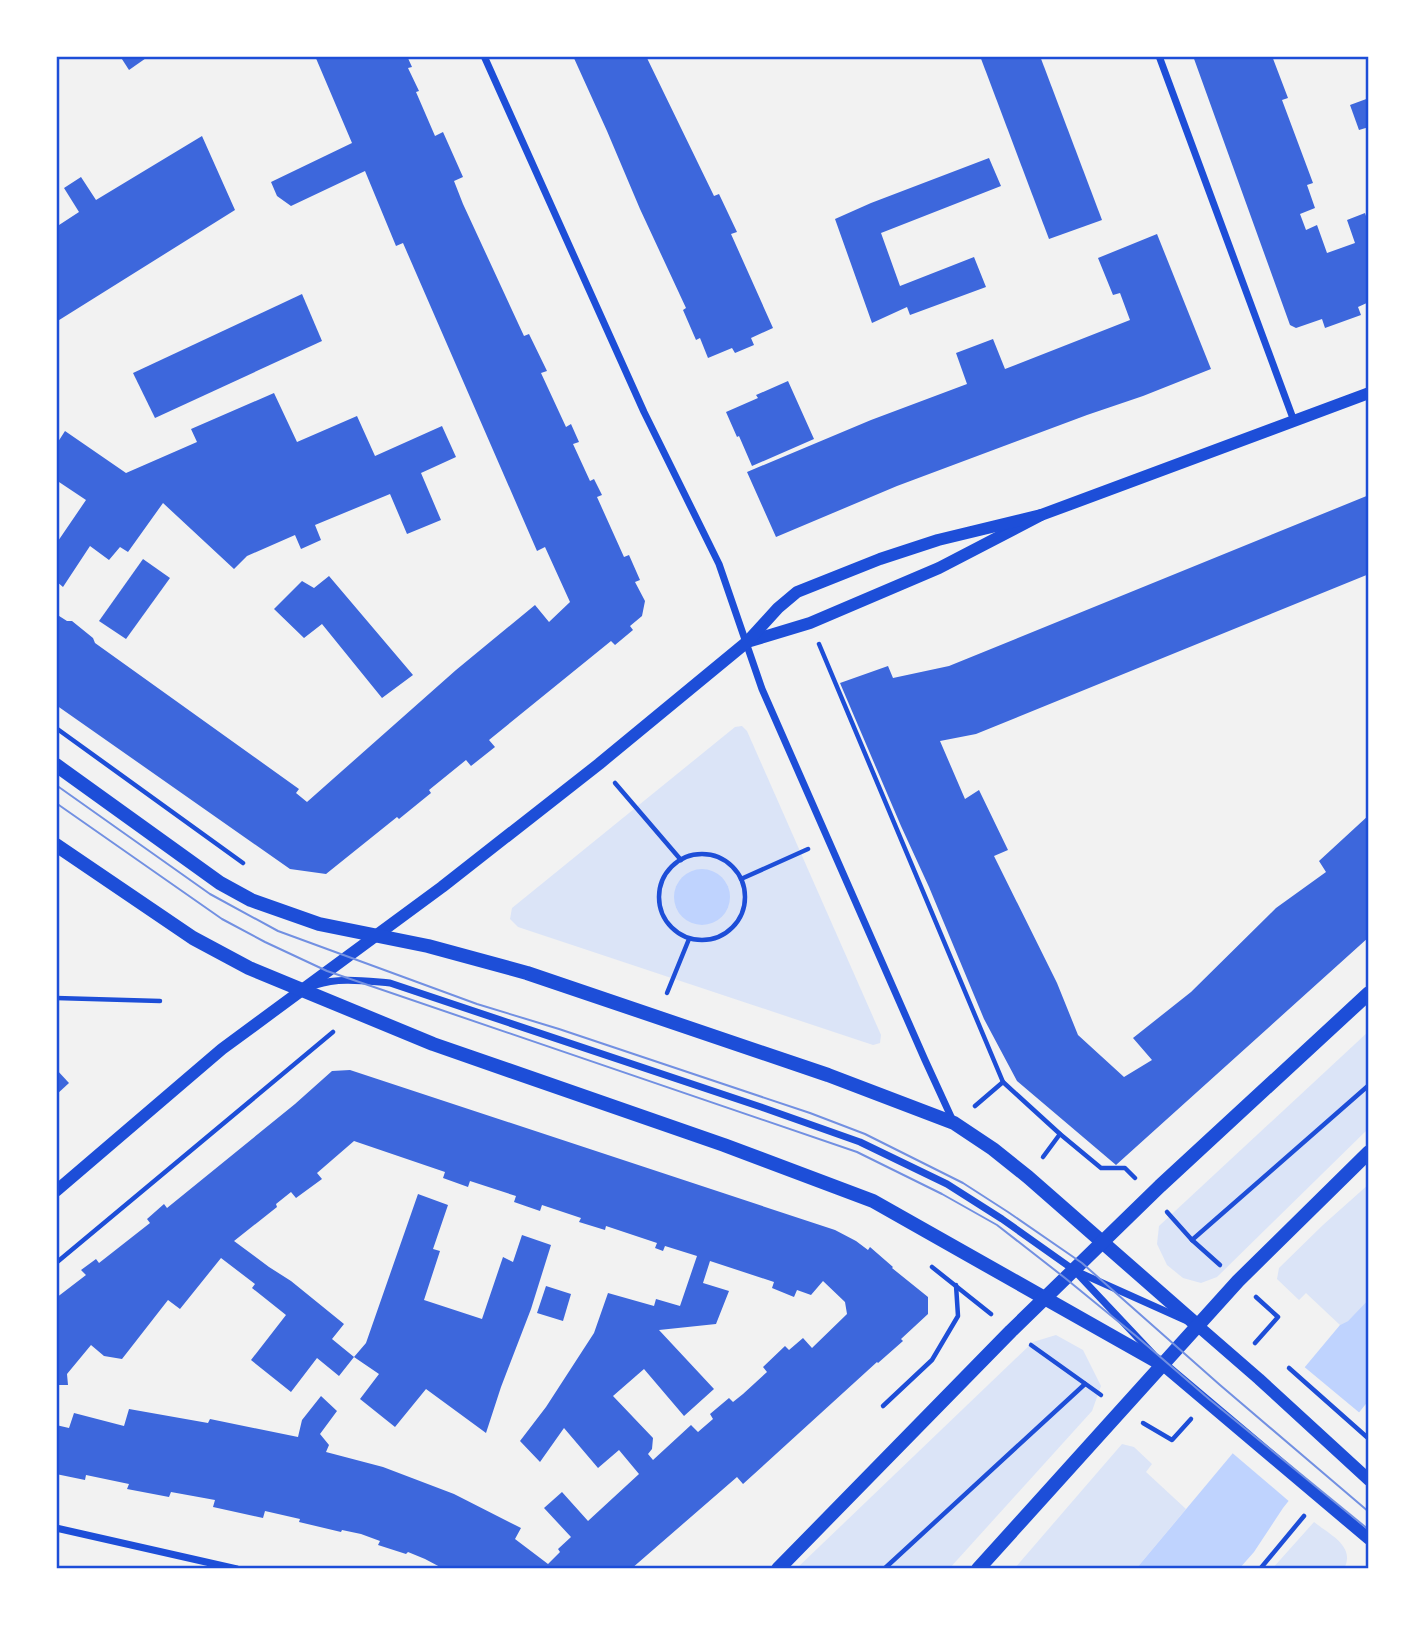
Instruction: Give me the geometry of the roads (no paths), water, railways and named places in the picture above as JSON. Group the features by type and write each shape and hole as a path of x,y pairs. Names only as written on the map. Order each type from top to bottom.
{"main road":[{"path":"56,765 220,883 251,900 319,924 428,946 511,968 828,1075 954,1123 993,1149 1103,1241 1198,1326"},
{"path":"56,845 193,938 249,968 433,1044 724,1145 873,1201 1163,1365"},
{"path":"778,1569 992,1350 1103,1241 1369,993"},
{"path":"978,1569 1238,1281 1369,1152"}],"street":[{"path":"484,56 644,412 719,564 762,689 954,1123"},
{"path":"1159,56 1294,421"},
{"path":"56,1191 222,1049 442,887 599,764 747,642 778,608 797,592 880,559 938,540 1041,515 1369,393"},
{"path":"747,642 810,623 939,568 1041,515"},
{"path":"301,990 324,982 352,980 390,983 860,1142 947,1184 1074,1270 1198,1326 1369,1480"},
{"path":"1074,1270 1163,1365 1369,1539"},
{"path":"56,1528 237,1569"}],"water":[{"path":"702,869 713,871 722,877 728,886 728,908 722,917 713,923 702,925 691,923 682,917 676,908 674,897 676,886 682,877 691,871"},
{"path":"1369,1299 1369,1400 1283,1508 1254,1552 1239,1569 1136,1569 1340,1325 1348,1321"}],"tram line":[{"path":"56,785 210,894 278,931 477,1004 810,1113 865,1134 963,1183 1082,1263 1369,1512"},
{"path":"56,803 222,919 327,971 857,1152 942,1194 997,1225 1065,1278 1369,1530"}]}
